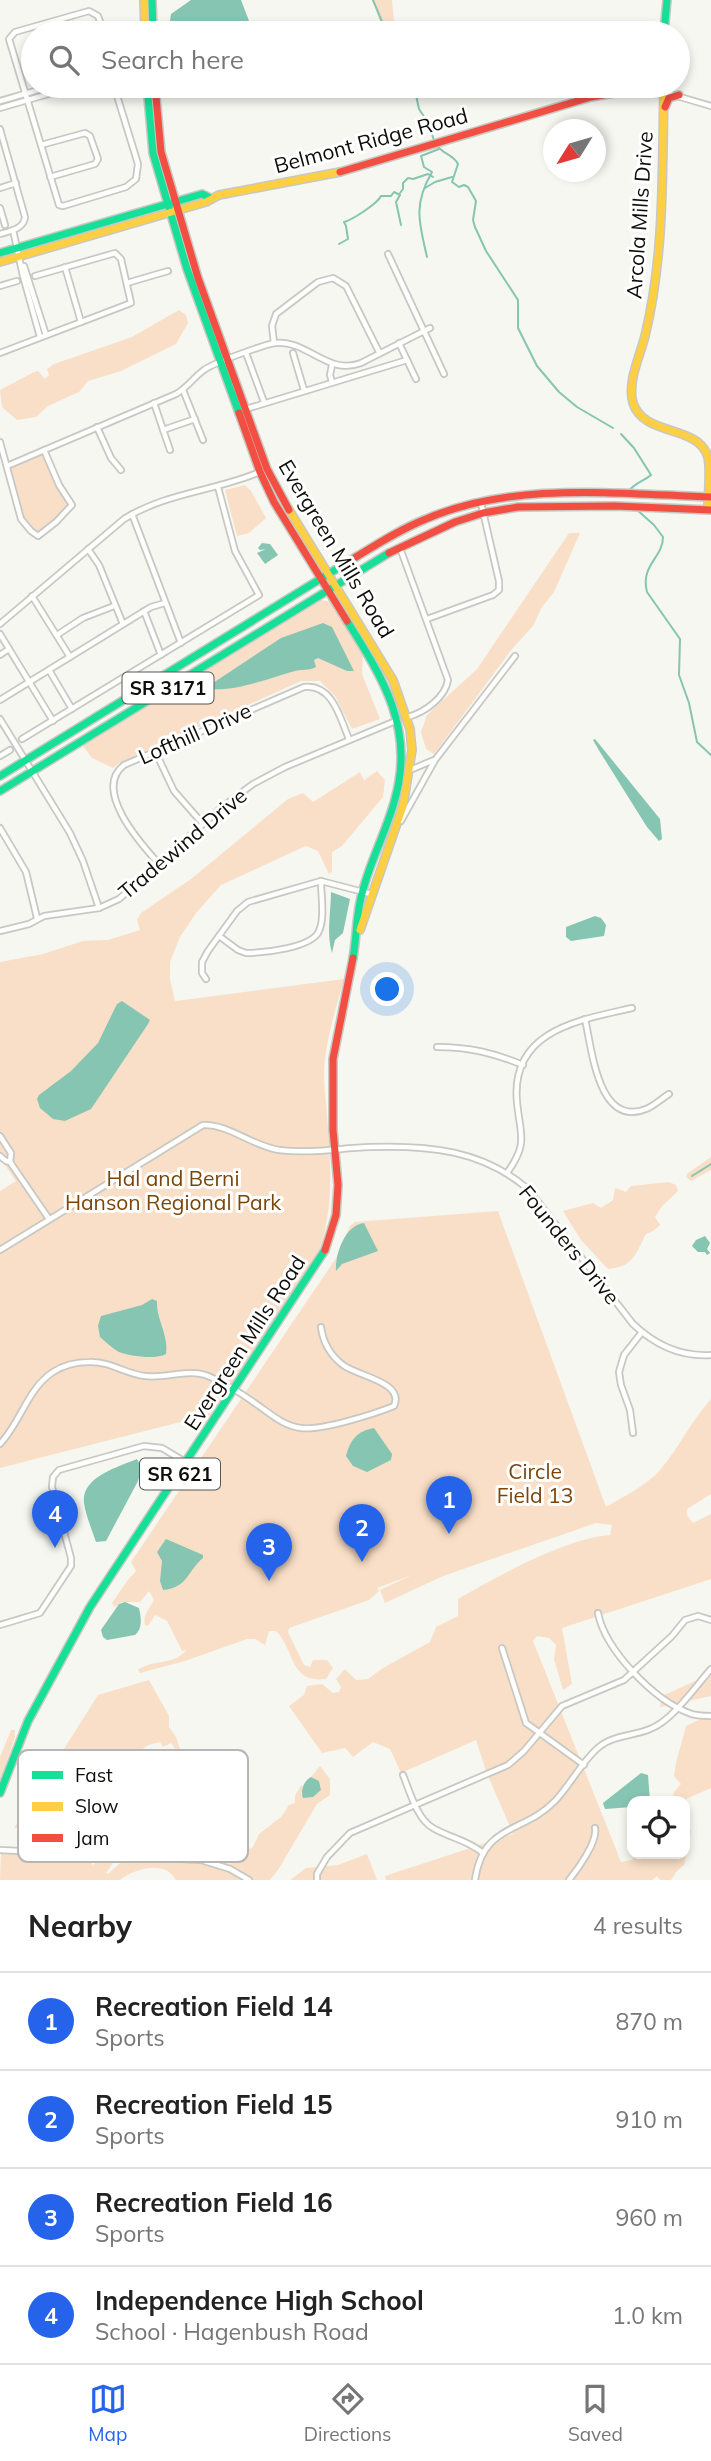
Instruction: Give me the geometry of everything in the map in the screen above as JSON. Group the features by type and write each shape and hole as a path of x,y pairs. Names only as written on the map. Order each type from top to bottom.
{"main road":[{"path":"144,0 145,21"},
{"path":"152,0 153,21"},
{"path":"665,21 667,0"},
{"name":"Evergreen Mills Road","path":"148,98 150,137 173,208"},
{"name":"Evergreen Mills Road","path":"156,98 160,143 194,292 245,410 263,471"},
{"name":"Belmont Ridge Road","path":"0,253 18,252 173,208 202,194 210,198 332,174 588,98"},
{"name":"Arcola Mills Drive","path":"664,98 657,268 644,341 631,388 631,399 634,408 643,418 693,440 706,452 710,464 709,510"},
{"path":"663,113 669,98"},
{"name":"Belmont Ridge Road","path":"0,262 18,252"},
{"name":"Evergreen Mills Road","path":"223,361 275,502 393,680 408,717 412,757 403,806 355,947"},
{"name":"SR 3171","path":"0,776 419,520 480,501 537,494 710,497"},
{"name":"SR 3171","path":"0,791 399,546 442,526 483,513 530,506 709,510"},
{"name":"Evergreen Mills Road","path":"0,1793 21,1732 90,1607 304,1285 332,1233 337,1201 333,1059 355,947 362,891 395,801 400,779 401,740 398,720 379,672 332,587"},
{"path":"379,672 385,676 399,711 408,717"},
{"path":"398,720 405,727 412,757"}],"street":[{"path":"55,21 89,11 98,16 100,21"},
{"path":"21,31 11,34 9,39 21,80"},
{"path":"0,101 21,94"},
{"path":"0,108 34,98"},
{"path":"27,100 57,203 61,206 126,187 136,179 138,164 118,98"},
{"path":"687,98 711,106"},
{"path":"0,129 25,221 20,227 0,234"},
{"path":"41,145 85,133 90,136 98,159 95,163 50,177"},
{"path":"0,188 16,183"},
{"path":"0,210 5,225"},
{"path":"13,230 43,336"},
{"path":"0,353 129,306 132,300 120,257 115,253 35,276"},
{"path":"388,254 444,374"},
{"path":"65,267 80,322"},
{"path":"127,283 168,271"},
{"path":"274,343 272,326 276,314 318,282 333,278 346,286 379,352"},
{"path":"0,286 17,281"},
{"path":"7,466 183,390 203,370 274,343 299,347 332,365 356,365 430,328"},
{"path":"399,343 416,379"},
{"path":"246,353 264,402"},
{"path":"293,353 304,390"},
{"path":"245,410 407,360"},
{"path":"332,365 332,382"},
{"path":"183,390 203,440"},
{"path":"154,403 170,450"},
{"path":"163,430 195,419"},
{"path":"97,427 111,458 121,470"},
{"path":"0,442 21,519 33,534 41,535 72,509 44,450"},
{"path":"0,624 132,514 159,502 263,471"},
{"path":"22,739 259,594 234,551 218,486"},
{"path":"427,619 493,595 499,590 480,501"},
{"path":"132,514 181,643"},
{"path":"399,546 448,683 423,712 408,717"},
{"path":"89,549 99,565 123,624"},
{"path":"32,596 70,657"},
{"path":"0,700 144,611 165,603"},
{"path":"57,635 83,618 114,606"},
{"path":"144,611 161,655"},
{"path":"0,634 53,720"},
{"path":"0,655 9,649"},
{"name":"SR 621","path":"387,850 412,797 435,760 515,656"},
{"path":"48,670 72,709"},
{"name":"Lofthill Drive","path":"159,864 132,833 112,785 120,768 311,686 323,689 332,699 349,739"},
{"path":"0,719 70,833 99,908"},
{"name":"Tradewind Drive","path":"0,931 29,924 37,918 99,908 119,899 221,808 261,780 349,739 398,720"},
{"path":"0,756 10,750"},
{"path":"155,751 174,791 203,824"},
{"path":"400,779 404,773 435,760"},
{"path":"0,828 26,872 37,918"},
{"path":"219,936 246,953 307,943 320,930 321,881"},
{"path":"206,979 202,973 204,959 244,903 305,883 321,881 371,894"},
{"path":"508,1173 520,1153 522,1144 516,1096 523,1065 531,1051 548,1034 567,1024 632,1008"},
{"path":"585,1019 601,1087 610,1102 620,1109 635,1112 650,1107 668,1094"},
{"path":"437,1047 472,1049 499,1055 523,1065"},
{"name":"Founders Drive","path":"49,1219 203,1125 215,1126 264,1147 317,1152 370,1147 444,1151 481,1159 508,1173 528,1189 642,1332 654,1342 672,1350 711,1355"},
{"path":"0,1136 11,1153 10,1162"},
{"path":"0,1156 10,1162 49,1219 0,1250"},
{"path":"0,1444 18,1422 36,1388 52,1373 65,1366 96,1362 130,1373 154,1377 196,1373 211,1377 282,1422 301,1428 336,1423 394,1406 395,1396 390,1387 355,1372 335,1358 324,1342 321,1327"},
{"path":"633,1433 630,1410 619,1372 624,1355 642,1332"},
{"path":"0,1625 37,1615 71,1566 52,1487 53,1477 59,1470 144,1446 162,1448 187,1463"},
{"path":"598,1613 604,1633 654,1693 692,1715 711,1716"},
{"path":"317,1880 317,1874 327,1857 349,1833 508,1765 524,1751 562,1706 616,1684 672,1636 685,1620 698,1616 711,1620"},
{"path":"502,1648 524,1720 539,1734 584,1765"},
{"path":"475,1880 484,1853 493,1838 517,1827 552,1804 601,1745 656,1727 711,1669"},
{"path":"403,1775 416,1805 433,1828 465,1840 484,1853"},
{"path":"569,1880 593,1843 596,1833 594,1828"},
{"path":"0,1850 18,1851"},
{"path":"207,1862 230,1869 248,1880"}],"green space":[{"path":"372,0 392,0 394,21 380,21"},
{"path":"179,310 186,315 188,323 176,344 121,371 88,381 79,392 48,406 36,417 17,420 2,407 0,390 38,371 45,379 49,375 47,369 54,364 132,337"},
{"path":"44,450 59,485 72,505 38,536 24,523 7,466"},
{"path":"245,485 266,518 249,533 237,536 225,490"},
{"path":"569,533 580,533 554,592 542,607 533,626 512,649 434,754 426,749 421,732 427,715 477,669"},
{"path":"321,600 333,602 363,651 362,674 380,719 352,729 335,696 320,681 301,681 113,768 92,758 83,746"},
{"name":"Hal and Berni Hanson Regional Park","path":"377,771 385,780 383,797 342,846 332,852 332,871 329,874 318,851 306,846 221,885 196,913 180,937 170,962 170,979 175,1001 344,979 326,1049 324,1078 330,1190 326,1226 315,1263 204,1424 196,1418 0,1468 0,1191 16,1181 0,1158 0,962 43,954 83,941 108,940 140,930 137,920 141,913 191,879 288,799 303,793 313,802 360,772 364,780"},
{"path":"711,1157 711,1170 691,1181 686,1177 688,1173"},
{"path":"669,1182 676,1185 678,1191 655,1217 660,1225 646,1234 628,1263 616,1268 608,1269 581,1240 563,1211 593,1203 601,1208 613,1200 615,1188 626,1192 631,1186"},
{"name":"Circle Field 13","path":"498,1211 606,1507 642,1486 660,1470 711,1399 711,1494 687,1509 687,1515 693,1523 711,1514 711,1579 562,1628 572,1684 563,1690 554,1659 556,1645 549,1638 537,1636 533,1641 621,1862 633,1859 685,1859 684,1865 671,1880 660,1880 657,1876 652,1880 386,1880 385,1876 513,1834 476,1740 401,1773 390,1749 373,1742 353,1757 345,1748 322,1753 289,1706 304,1695 307,1686 322,1684 333,1693 339,1692 341,1687 336,1679 345,1669 356,1680 368,1679 430,1642 436,1627 458,1616 458,1599 552,1551 572,1543 610,1535 612,1525 596,1523 443,1576 385,1603 380,1590 412,1575 377,1588 379,1591 369,1600 289,1628 288,1632 304,1665 310,1667 313,1660 327,1660 333,1668 326,1679 314,1679 299,1671 276,1631 269,1631 265,1645 255,1639 247,1639 185,1661 140,1673 138,1670 149,1664 176,1658 186,1650 182,1651 167,1621 155,1615 148,1626 145,1625 145,1615 154,1600 149,1591 140,1602 122,1602 114,1607 112,1603 136,1571 131,1562 336,1258 350,1226 355,1222"},
{"path":"711,1674 711,1696 660,1707 662,1696"},
{"path":"149,1680 169,1716 169,1727 180,1750 176,1750 171,1743 163,1747 160,1742 142,1750 63,1750 98,1695"},
{"path":"711,1714 711,1788 690,1797 673,1796 681,1784 674,1776 686,1726"},
{"path":"11,1730 15,1730 15,1737 0,1781 0,1757"},
{"path":"320,1766 330,1779 330,1795 317,1804 270,1880 176,1880 165,1870 149,1868 133,1872 120,1880 0,1880 1,1853 18,1854 18,1862 90,1862 93,1865 96,1862 114,1862 106,1873 108,1874 123,1862 248,1862 248,1850 253,1847 259,1834 281,1817 289,1805 295,1803 295,1796 301,1785 301,1794 313,1797 321,1790 319,1781 311,1777"},
{"path":"367,1854 377,1880 290,1880 306,1868 338,1865"}],"shaded area":[{"path":"191,0 241,0 249,21 170,21 171,14"},
{"path":"262,543 270,544 278,555 265,564 257,553 266,549 258,548"},
{"path":"323,623 332,627 354,671 347,671 318,658 314,660 316,667 311,669 243,686 212,689 213,683 281,638"},
{"path":"595,739 660,819 662,839 659,841 647,827 600,752 593,740"},
{"path":"331,892 350,899 343,933 335,940 332,953 329,931"},
{"path":"595,916 601,918 606,925 604,936 571,941 566,937 566,927"},
{"path":"122,1001 150,1020 148,1024 91,1109 65,1121 53,1119 40,1108 37,1099 39,1095 71,1071 98,1043 117,1004"},
{"path":"364,1223 378,1251 342,1264 336,1271 342,1241 351,1229"},
{"path":"705,1236 710,1243 707,1249 710,1253 707,1255 692,1246 696,1240"},
{"path":"152,1299 157,1301 166,1340 166,1354 149,1357 119,1352 100,1337 98,1326 101,1316 142,1305"},
{"path":"374,1428 392,1454 391,1460 367,1472 353,1466 346,1456 355,1437"},
{"path":"137,1459 142,1468 138,1481 106,1541 96,1542 84,1503 88,1486 102,1474"},
{"path":"166,1539 203,1555 203,1558 178,1586 163,1590 160,1581 162,1561 157,1552"},
{"path":"125,1602 139,1608 139,1629 135,1635 107,1640 101,1630 119,1604"},
{"path":"641,1773 648,1775 650,1796 627,1796 627,1807 605,1809 603,1803"},
{"path":"311,1777 319,1781 321,1790 313,1797 303,1798 303,1786"}],"waterway":[{"path":"373,0 382,21"},
{"path":"417,98 434,140"},
{"path":"437,145 458,164 452,182 459,187 468,187 476,201 473,220 475,227 486,251 518,300 518,328 537,366 559,392 577,407 613,428"},
{"path":"427,257 419,214 422,194 432,172 424,167 421,156 439,149"},
{"path":"400,193 408,178 428,174 433,177"},
{"path":"425,188 452,177"},
{"path":"339,244 348,239 344,222 364,211 381,196 391,196 394,192 400,195 396,202 401,225"},
{"path":"621,434 634,448 651,475 628,492"},
{"path":"636,509 663,537 660,551 649,568 647,592 680,639 679,675 689,703 697,742 711,755"},
{"path":"692,1176 711,1164"}],"traffic: fast":[{"path":"152,0 153,21"},
{"path":"665,21 667,0"},
{"path":"148,98 153,153 187,269 239,413"},
{"path":"0,253 202,194 210,198"},
{"path":"0,791 389,553"},
{"path":"0,776 356,557"},
{"path":"347,621 372,663 392,705 401,750 395,799 361,898 353,958"},
{"path":"0,1793 28,1721 90,1607 325,1250"}],"traffic: slow":[{"path":"144,0 145,21"},
{"path":"664,98 661,211 656,274 645,336 633,378 632,395 639,414 648,421 694,439 702,447 709,463 708,510"},
{"path":"0,262 206,202 219,195 340,172"},
{"path":"289,510 393,680 410,729 412,750 403,806 360,930"}],"traffic: jam":[{"path":"156,98 161,152 198,278 267,469 289,510"},
{"path":"340,172 588,98"},
{"path":"665,107 669,98"},
{"path":"239,413 274,502 347,621"},
{"path":"356,557 426,519 495,499 567,493 711,497"},
{"path":"389,553 455,522 483,513 518,507 615,506 711,510"},
{"path":"325,1250 336,1215 338,1185 333,1130 333,1059 353,958"}],"place":[{"name":"Recreation Field 14","path":"449,1534"},
{"name":"Independence High School","path":"55,1548"},
{"name":"Recreation Field 15","path":"362,1562"},
{"name":"Recreation Field 16","path":"269,1581"}]}
